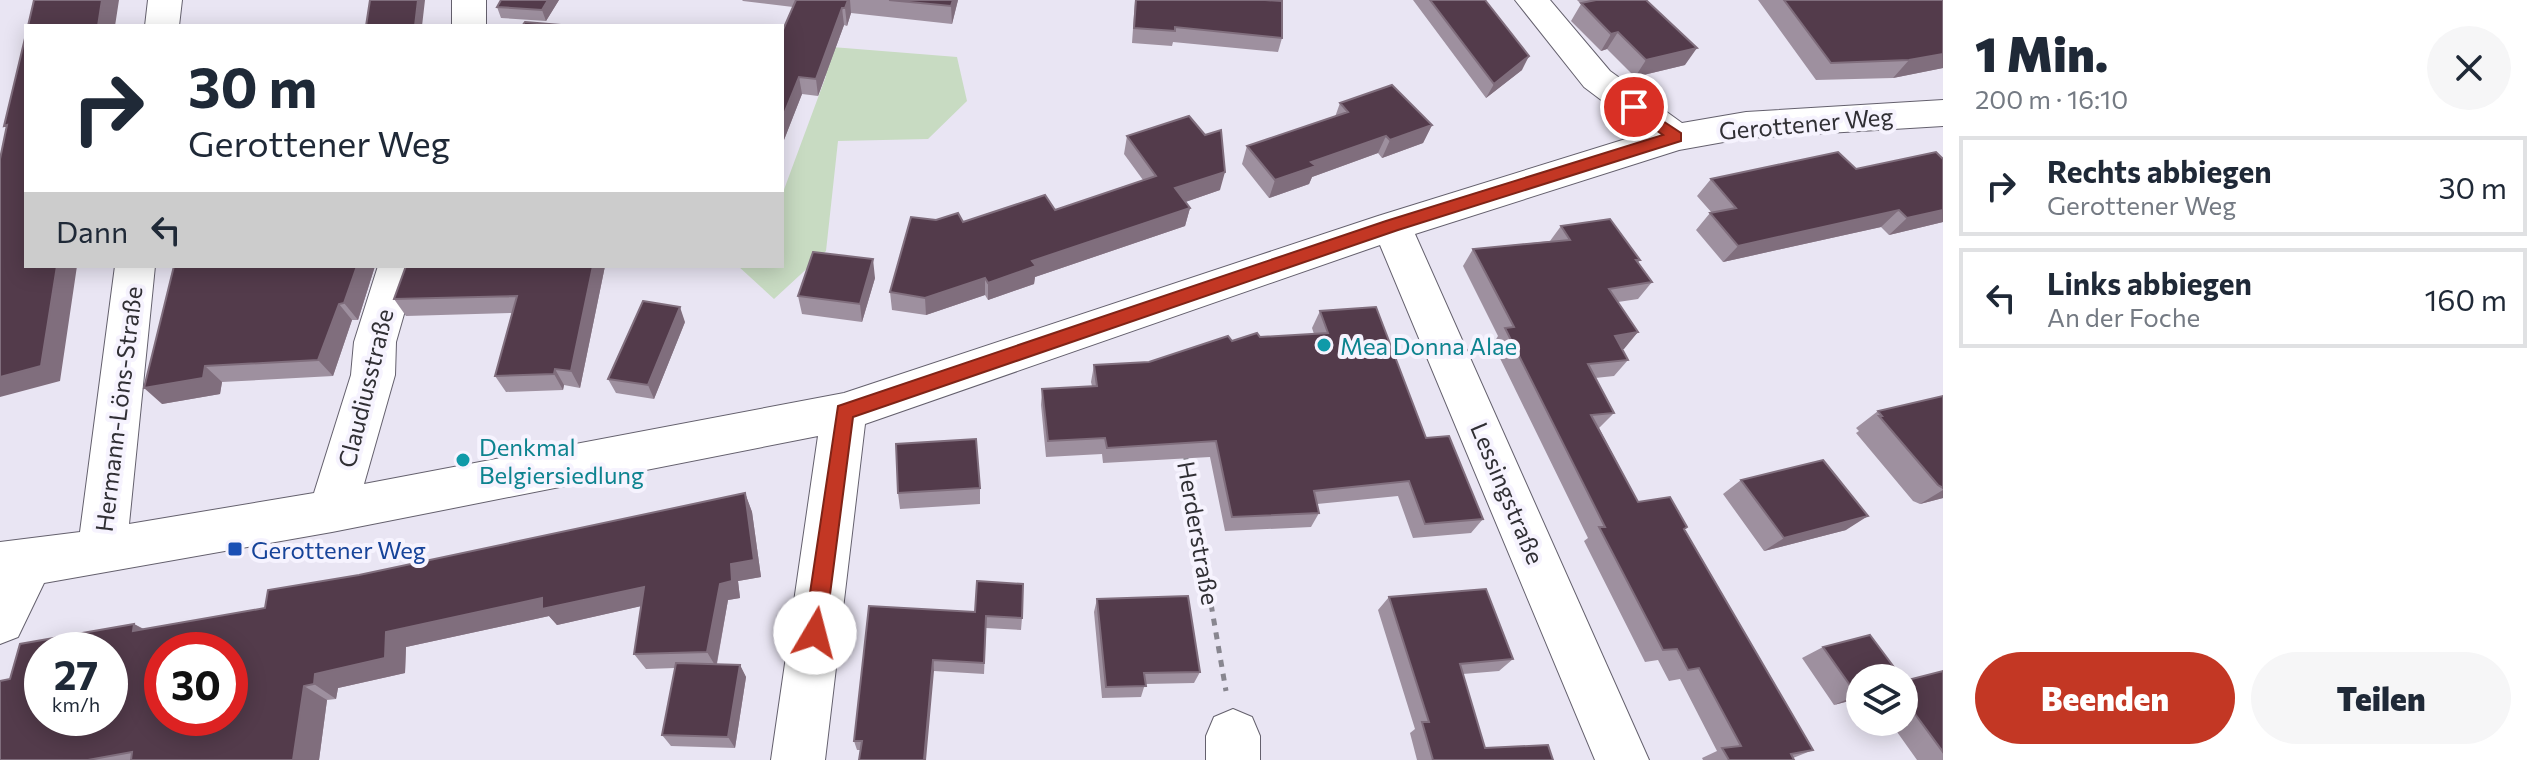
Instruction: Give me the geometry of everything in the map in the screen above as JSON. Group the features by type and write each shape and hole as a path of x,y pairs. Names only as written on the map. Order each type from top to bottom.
{"street":[{"path":"162,24 165,0"},
{"path":"469,0 469,24"},
{"path":"1532,0 1597,79 1676,137"},
{"name":"Gerottener Weg","path":"14,564 332,511 844,412 1392,226 1676,137 1746,125 1943,113"},
{"name":"Lessingstraße","path":"1392,226 1622,760"},
{"name":"Hermann-Löns-Straße","path":"102,551 135,268"},
{"name":"Claudiusstraße","path":"332,511 373,375 375,342 395,273 399,268"},
{"path":"798,760 844,412"},
{"path":"0,620 14,564"}],"path":[{"name":"Herderstraße","path":"1184,445 1233,748"}],"green space":[{"path":"784,43 957,57 967,101 928,139 838,141 826,251 774,299 740,268 784,268 784,190 826,76"}],"building":[{"path":"34,0 102,0 98,24 28,24"},
{"path":"370,0 418,0 415,24 366,24"},
{"path":"501,0 548,0 542,10 497,7"},
{"path":"796,0 848,0 842,8 816,79 799,77 784,114 784,27"},
{"path":"889,0 953,0 951,6"},
{"path":"1136,0 1282,1 1282,38 1175,27 1175,31 1134,28"},
{"path":"1430,0 1485,0 1529,56 1494,84"},
{"path":"1646,0 1697,48 1646,60 1618,32 1611,34 1581,3"},
{"path":"1784,0 1943,0 1943,54 1909,60 1831,63"},
{"path":"24,42 24,268 57,268 41,366 0,377 0,159 7,125 4,126"},
{"path":"1392,85 1432,125 1390,140 1386,136 1311,162 1316,166 1275,180 1247,146 1348,112 1340,103"},
{"path":"1189,116 1205,135 1221,130 1225,172 1175,188 1190,208 1032,261 1036,266 988,283 985,278 925,298 890,292 911,217 936,220 958,213 963,222 1045,195 1055,210 1156,176 1127,136"},
{"path":"1838,152 1856,169 1936,152 1943,159 1943,210 1907,218 1899,210 1738,246 1710,213 1736,208 1711,179"},
{"path":"1610,219 1652,282 1609,289 1638,332 1615,336 1628,360 1588,364 1614,413 1591,415 1638,502 1670,497 1687,527 1684,529 1813,750 1791,754 1794,760 1729,760 1722,748 1741,746 1699,668 1688,670 1677,649 1663,650 1599,527 1605,527 1505,328 1514,327 1473,249 1570,240 1561,226"},
{"path":"813,252 873,259 860,304 798,296"},
{"path":"174,268 356,268 318,360 205,366 203,378 144,388"},
{"path":"405,268 593,268 571,371 555,369 554,374 495,376 517,296 394,299"},
{"path":"643,301 680,307 648,385 608,379"},
{"path":"1376,307 1426,438 1449,436 1483,519 1425,524 1409,481 1314,491 1319,513 1232,517 1216,441 1107,448 1105,438 1048,441 1042,389 1097,386 1094,365 1149,362 1228,336 1232,341 1257,333 1260,337 1328,333 1320,311"},
{"path":"1943,396 1943,488 1879,416 1882,416 1878,411"},
{"path":"976,439 980,488 898,493 896,444"},
{"path":"1823,460 1868,516 1784,538 1741,480"},
{"path":"745,493 754,560 731,564 732,581 720,584 707,652 634,654 644,587 542,609 542,598 386,632 385,658 315,674 314,684 304,686 293,760 131,760 132,752 88,760 0,760 0,681 10,679 20,644 24,643 24,736 128,736 128,632 88,632 134,624 133,631 265,608 268,590 359,575"},
{"path":"977,581 1023,584 1022,618 986,616 984,663 933,660 924,760 859,760 862,741 854,741 869,606 975,612"},
{"path":"1486,589 1513,659 1460,664 1485,748 1548,745 1553,760 1433,760 1422,722 1429,722 1389,597"},
{"path":"1188,596 1200,672 1144,673 1146,686 1106,687 1097,599"},
{"path":"1870,635 1892,664 1846,664 1846,679 1823,647"},
{"path":"676,663 740,665 728,737 662,735"},
{"path":"1943,671 1943,752 1918,718 1918,677"}],"place":[{"name":"Mea Donna Alae","path":"1324,345"},
{"name":"Denkmal Belgiersiedlung","path":"463,460"},
{"name":"Gerottener Weg","path":"235,549"}],"route":[{"path":"815,633 844,412 1392,226 1676,137 1634,107"}]}
